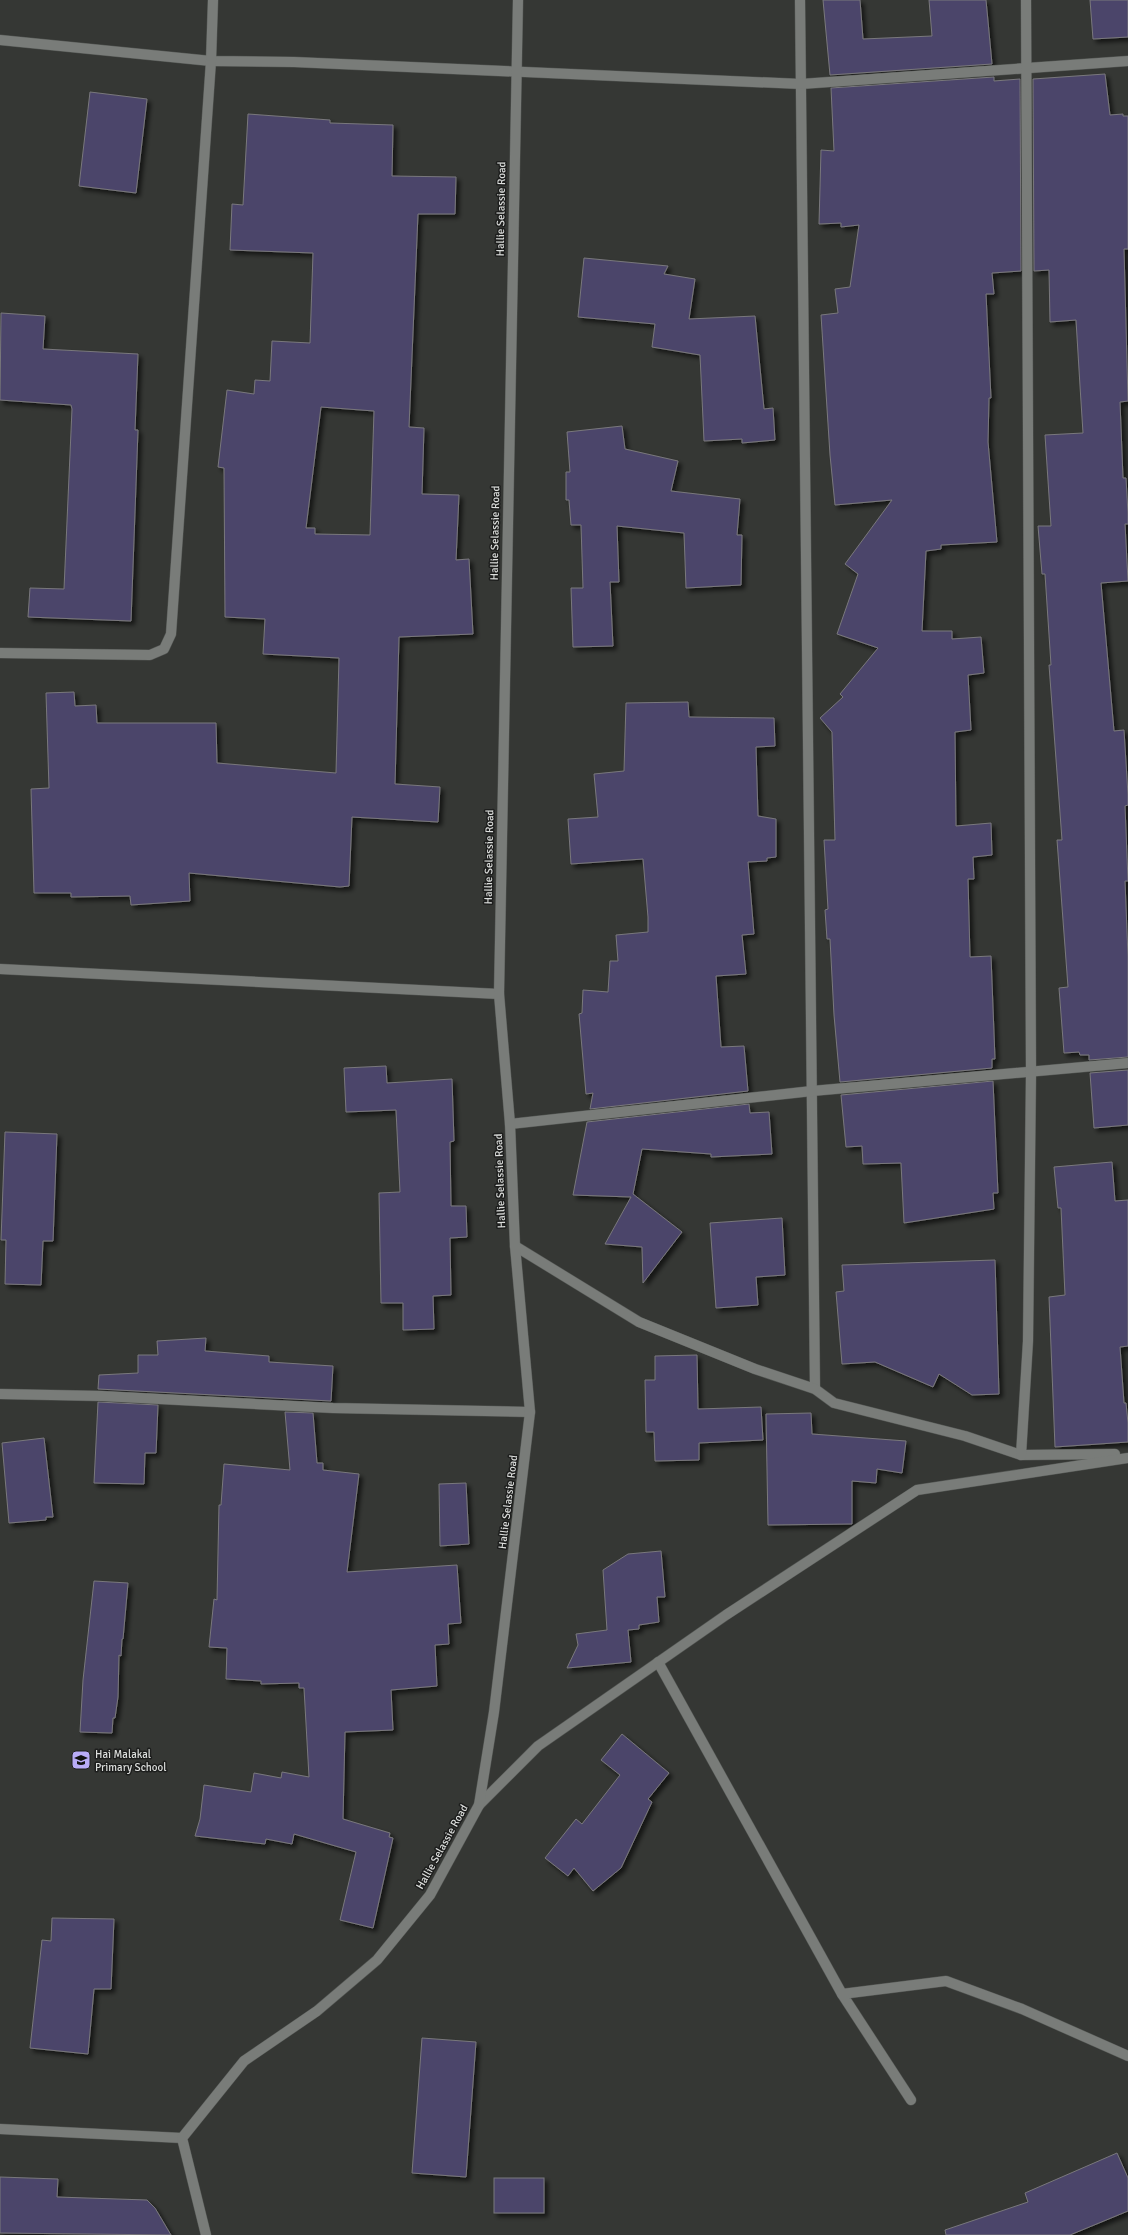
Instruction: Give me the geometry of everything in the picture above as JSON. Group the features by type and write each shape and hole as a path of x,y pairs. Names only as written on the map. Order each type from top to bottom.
{"street":[{"path":"0,653 150,655 164,649 171,634 211,61 212,0"},
{"name":"Hallie Selassie Road","path":"182,2138 244,2061 317,2011 377,1960 430,1895 478,1805 495,1704 530,1412 515,1246 510,1124 499,994 518,0"},
{"path":"800,0 815,1389"},
{"path":"1021,1455 1028,1341 1031,1074 1028,68 1026,0"},
{"path":"0,40 211,61 294,62 801,84 1128,61"},
{"path":"0,969 499,994"},
{"path":"510,1124 812,1091 1031,1074 1128,1063"},
{"path":"515,1246 639,1322 754,1369 815,1389 834,1403 965,1436 1021,1455 1128,1454"},
{"path":"0,1394 102,1396 333,1408 530,1412"},
{"path":"478,1805 538,1746 739,1606 917,1490 1128,1458"},
{"path":"658,1662 842,1994 911,2100"},
{"path":"842,1994 946,1981 1022,2009 1128,2056"},
{"path":"0,2129 182,2138 206,2235"}],"building":[{"path":"823,0 860,0 863,39 932,36 929,0 986,0 992,64 830,75"},
{"path":"1090,0 1128,0 1128,37 1093,39"},
{"path":"1105,74 1110,115 1123,114 1123,116 1128,116 1128,249 1124,249 1128,401 1120,402 1123,478 1126,478 1128,514 1128,524 1125,524 1128,581 1101,583 1114,731 1124,730 1128,795 1128,805 1125,806 1128,881 1125,881 1128,957 1128,1057 1089,1060 1089,1055 1080,1055 1079,1052 1064,1053 1059,988 1068,987 1057,840 1062,840 1049,665 1051,665 1045,574 1042,574 1038,526 1051,526 1045,435 1083,433 1076,320 1050,322 1049,270 1034,271 1033,79"},
{"path":"994,77 994,81 1020,79 1021,271 992,273 994,294 986,294 991,398 989,398 988,442 997,542 941,545 941,549 926,551 922,631 952,631 952,639 981,637 984,673 968,675 971,730 955,732 956,826 991,823 992,855 973,857 974,879 968,879 970,957 991,956 995,1059 992,1059 992,1068 840,1082 834,1015 830,939 827,939 825,910 828,909 824,840 835,840 832,732 820,718 843,697 840,694 878,648 837,634 858,574 845,564 892,500 835,505 830,455 821,315 838,313 835,289 850,287 859,225 841,227 841,223 819,224 821,150 834,151 831,88"},
{"path":"90,92 147,99 136,193 79,186"},
{"path":"248,114 330,120 330,123 393,125 392,176 456,177 455,214 418,214 409,427 424,428 422,494 459,495 456,560 469,559 473,634 399,637 395,784 440,787 438,822 352,817 349,886 340,887 189,873 190,901 131,905 130,896 71,897 71,893 34,893 31,789 49,788 46,693 74,692 75,706 96,705 97,723 216,723 217,763 336,773 339,658 263,654 265,619 225,617 224,468 218,467 227,390 254,394 255,380 270,381 272,341 310,343 313,253 230,250 232,204 243,205","holes":["321,407 374,411 370,535 315,534 315,528 306,528"]},
{"path":"584,258 668,266 664,274 695,279 689,319 755,316 764,409 773,408 775,440 742,443 742,439 704,441 700,355 652,347 655,324 578,317"},
{"path":"1,313 45,316 43,349 138,354 135,430 138,430 131,621 28,617 30,588 64,589 72,409 71,405 0,400"},
{"path":"622,426 625,449 678,461 671,491 740,499 737,535 742,535 741,585 686,588 684,533 617,526 619,582 610,582 613,646 573,647 571,588 583,588 581,525 571,525 569,500 566,500 566,472 570,472 567,432"},
{"path":"688,702 689,717 774,718 775,746 756,747 758,816 776,819 776,857 767,858 767,861 748,862 754,934 742,935 746,974 716,976 721,1047 744,1046 748,1091 590,1109 593,1093 586,1094 579,1014 582,1013 583,990 608,992 610,961 618,961 616,935 648,932 648,917 643,859 571,864 568,819 598,817 594,774 624,771 626,703"},
{"path":"386,1066 387,1083 452,1079 454,1141 450,1142 451,1206 466,1206 467,1237 450,1238 451,1295 433,1296 434,1329 403,1330 403,1303 381,1303 379,1193 400,1192 396,1110 346,1112 344,1068"},
{"path":"1128,1070 1128,1125 1094,1128 1090,1073"},
{"path":"993,1081 998,1193 993,1193 994,1209 904,1223 901,1163 863,1164 862,1146 846,1147 841,1095"},
{"path":"749,1104 750,1113 769,1112 772,1154 711,1157 711,1154 642,1149 633,1194 682,1232 643,1283 642,1247 605,1244 631,1197 573,1195 587,1122"},
{"path":"5,1132 57,1134 53,1241 43,1241 41,1285 5,1284 6,1240 1,1240"},
{"path":"1112,1162 1115,1201 1128,1200 1128,1346 1120,1347 1124,1403 1126,1403 1128,1423 1128,1442 1055,1447 1049,1297 1065,1295 1061,1208 1058,1208 1054,1167"},
{"path":"782,1218 785,1275 756,1277 758,1305 716,1308 710,1223"},
{"path":"995,1260 999,1394 972,1395 939,1374 933,1387 875,1362 842,1364 836,1292 844,1291 842,1265"},
{"path":"206,1338 205,1351 269,1356 269,1362 333,1366 331,1401 98,1389 99,1375 138,1373 138,1355 158,1355 157,1341"},
{"path":"697,1355 698,1409 761,1407 763,1440 699,1443 699,1460 655,1461 654,1432 646,1432 645,1380 655,1380 655,1356"},
{"path":"98,1402 158,1405 156,1453 145,1453 144,1484 94,1483"},
{"path":"285,1412 313,1413 317,1463 323,1463 323,1470 359,1474 347,1572 457,1565 461,1623 448,1624 449,1644 435,1645 437,1686 391,1690 393,1730 345,1732 343,1819 390,1833 389,1837 393,1838 373,1928 340,1920 356,1852 294,1834 292,1844 266,1839 265,1844 195,1836 200,1819 204,1785 251,1792 254,1773 281,1778 282,1772 309,1777 304,1688 299,1688 299,1683 261,1684 261,1681 226,1679 227,1648 209,1647 214,1599 217,1600 219,1505 221,1505 224,1464 290,1470"},
{"path":"811,1413 812,1434 906,1441 902,1473 877,1469 876,1483 852,1481 852,1524 768,1525 766,1414"},
{"path":"44,1438 53,1517 46,1517 46,1520 9,1523 2,1443"},
{"path":"466,1483 469,1544 440,1546 439,1484"},
{"path":"661,1551 665,1597 657,1597 659,1622 639,1625 639,1629 628,1630 631,1662 567,1668 578,1645 576,1634 607,1630 603,1570 628,1554"},
{"path":"94,1581 128,1583 121,1656 119,1655 118,1697 115,1718 113,1718 112,1733 80,1732 83,1680"},
{"path":"622,1734 669,1773 648,1799 652,1802 621,1868 593,1891 574,1868 568,1876 545,1858 576,1819 582,1824 620,1775 601,1760"},
{"path":"52,1918 114,1919 111,1989 94,1989 88,2054 30,2048 42,1940 51,1941"},
{"path":"422,2038 476,2042 466,2177 412,2173"},
{"path":"1117,2153 1128,2178 1128,2211 1070,2235 946,2235 945,2230 1028,2202 1025,2193"},
{"path":"0,2177 58,2179 57,2197 147,2200 155,2208 171,2235 0,2233"},
{"path":"494,2178 544,2178 544,2213 494,2213"}],"place":[{"name":"Hai Malakal Primary School","path":"81,1760"}]}
